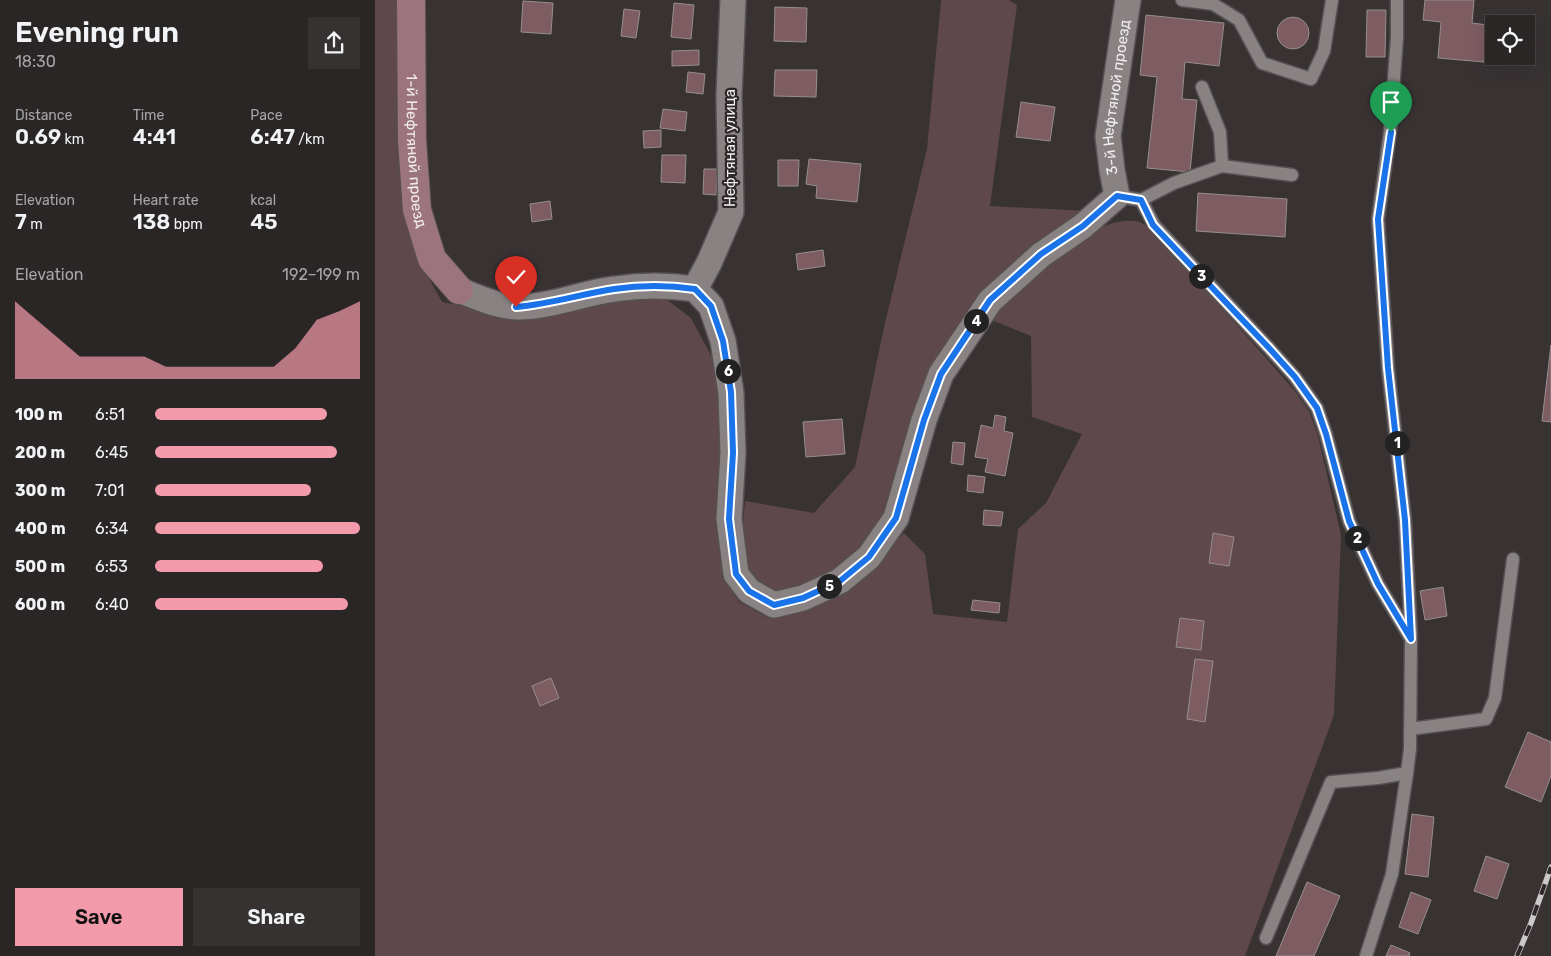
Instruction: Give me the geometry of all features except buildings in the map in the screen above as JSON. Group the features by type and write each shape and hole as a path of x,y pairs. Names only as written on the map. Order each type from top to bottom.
{"street":[{"name":"1-й Нефтяной проезд","path":"411,0 412,140 417,210 432,259 459,290"},
{"name":"Нефтяная улица","path":"695,289 709,263 731,212 729,96 733,0"},
{"name":"3-й Нефтяной проезд","path":"1128,0 1109,136 1112,170 1129,198"},
{"path":"459,290 486,301 516,307 543,304 615,289 669,286 695,289 711,306 723,341 730,384 733,453 729,519 736,574 749,591 774,605 803,598 840,581 869,557 896,518 924,420 941,374 990,300 1041,254 1129,198"}],"lane":[{"path":"1182,0 1213,4 1239,20 1262,63 1311,79 1324,51 1332,0"},
{"path":"1366,956 1392,874 1410,749 1411,639 1405,520 1388,368 1378,219 1391,132 1397,37 1397,0"},
{"path":"1203,87 1220,132 1222,166"},
{"path":"1292,175 1222,166 1129,198 1295,377 1317,408 1326,434 1349,521 1378,584 1411,639"},
{"path":"1410,729 1486,719 1495,698 1513,559"},
{"path":"1267,938 1331,782 1378,778 1407,773"}],"shaded area":[{"path":"375,0 401,0 421,264 442,302 511,315 609,302 666,299 691,318 714,361 723,425 723,459 717,525 723,577 739,602 768,618 800,607 879,560 904,533 925,554 933,614 1007,622 1018,529 1046,503 1082,434 1032,417 1031,336 989,319 1056,256 1096,229 1116,222 1135,221 1152,229 1294,390 1309,411 1318,436 1341,535 1334,715 1245,956 375,956"},
{"path":"941,0 1009,0 1017,5 990,206 1089,211 984,295 891,507 865,548 836,571 804,588 778,591 760,585 747,569 743,523 745,501 814,513 855,467 884,327 927,149"}],"railway":[{"path":"1517,956 1551,867"}],"route":[{"path":"516,307 543,304 615,289 669,286 695,289 711,306 723,341 731,392 733,453 729,519 736,574 749,591 774,605 803,598 840,581 869,557 896,518 924,420 941,374 990,300 1041,254 1083,226 1117,196 1141,200 1153,225 1295,377 1317,408 1326,434 1349,521 1378,584 1411,639 1405,520 1388,368 1378,219 1391,132"}]}
